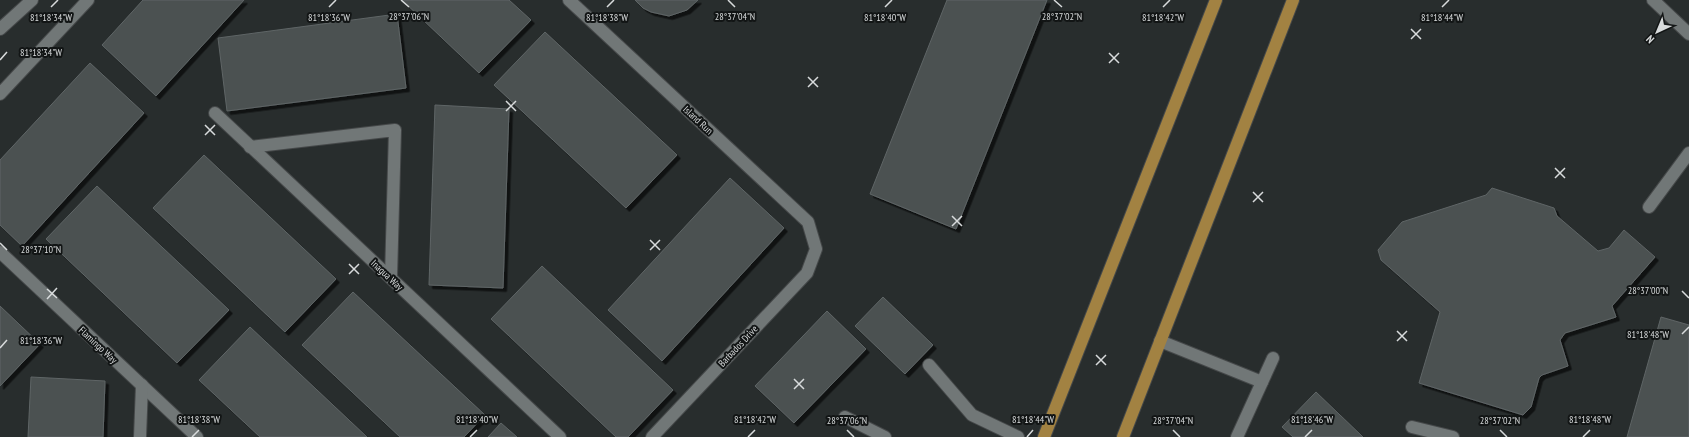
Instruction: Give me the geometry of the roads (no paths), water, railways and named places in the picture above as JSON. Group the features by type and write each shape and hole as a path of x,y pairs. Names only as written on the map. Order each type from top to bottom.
{"main road":[{"path":"1044,437 1216,0"},
{"path":"1123,437 1293,0"}],"street":[{"path":"0,30 32,0"},
{"path":"0,94 88,0"},
{"name":"Island Run","path":"569,0 808,222 816,248"},
{"path":"1653,0 1689,34"},
{"name":"Inagua Way","path":"215,113 560,437"},
{"path":"250,147 395,130 391,278"},
{"path":"1649,207 1689,153"},
{"name":"Barbados Drive","path":"652,437 807,273 816,248"},
{"name":"Flamingo Way","path":"0,252 197,437"},
{"path":"1160,341 1262,382"},
{"path":"1237,437 1273,358"},
{"path":"929,365 972,415 1018,437"},
{"path":"140,437 142,385"},
{"path":"845,417 885,437"},
{"path":"1412,426 1453,437"}]}
